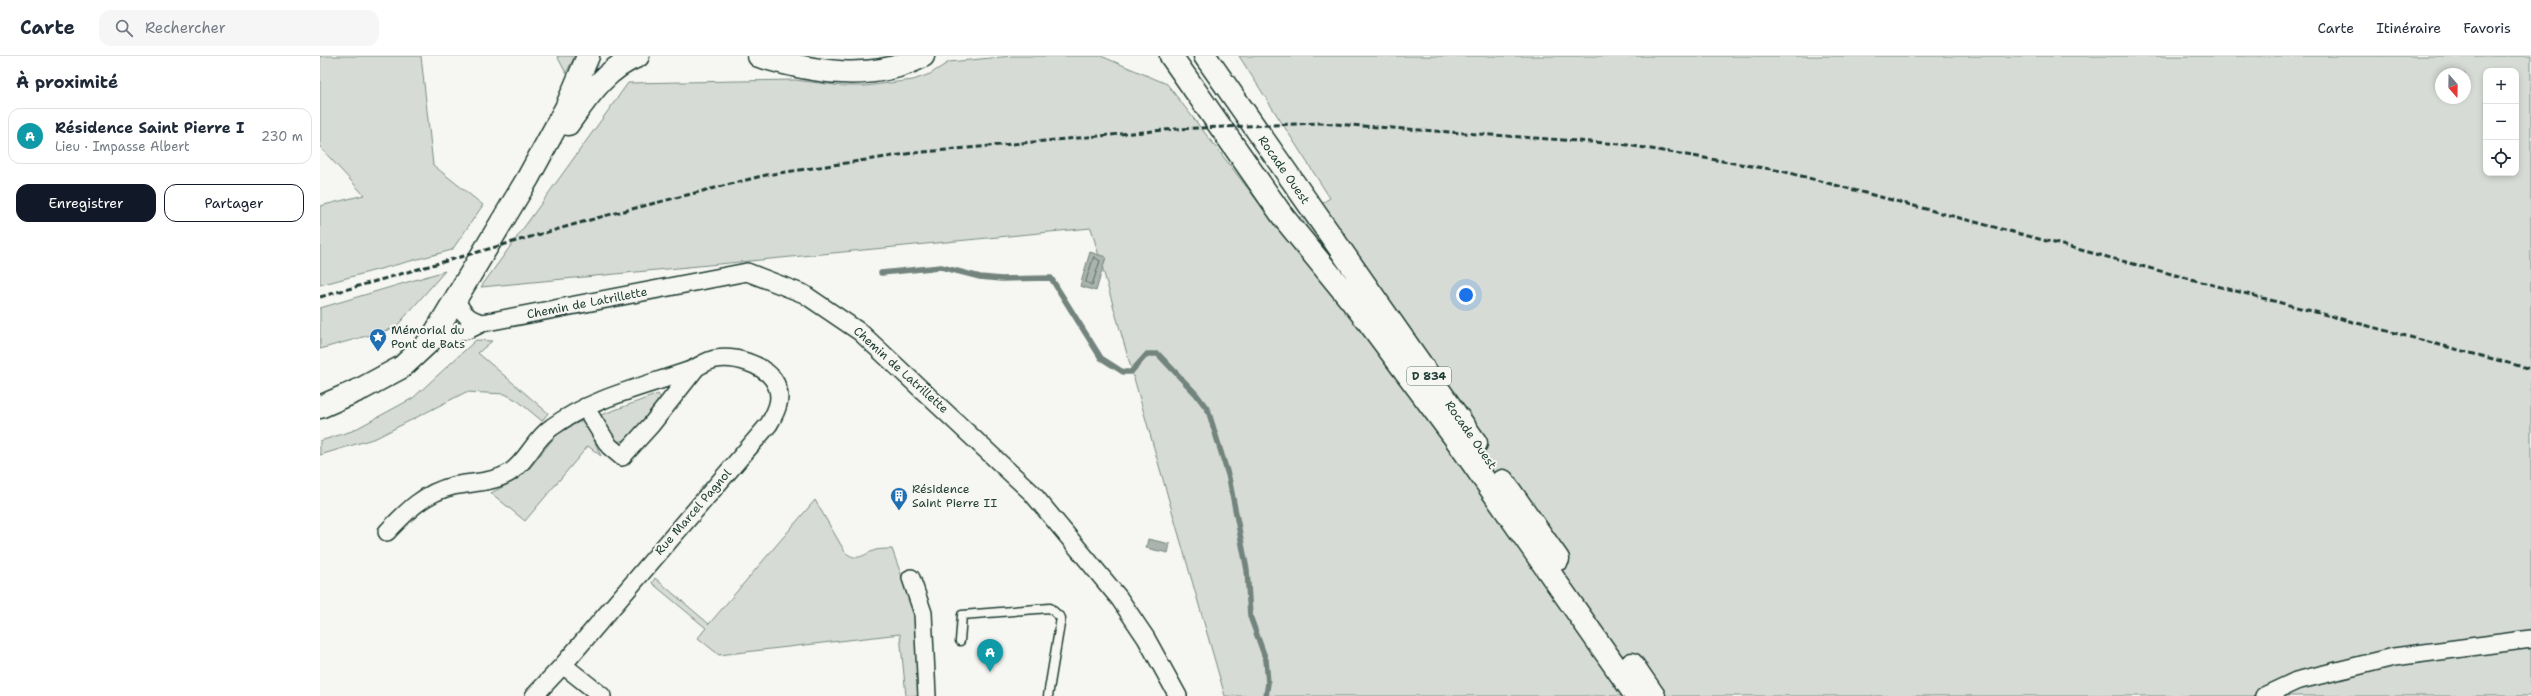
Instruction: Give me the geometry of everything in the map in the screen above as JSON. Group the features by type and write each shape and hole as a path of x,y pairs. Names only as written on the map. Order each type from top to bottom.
{"main road":[{"path":"320,407 363,388 402,367 431,340 528,178 566,108 588,56"},
{"path":"528,178 610,72 627,60 638,56"},
{"path":"759,56 802,68 864,72 898,66 923,56"},
{"path":"1171,56 1284,218 1367,320 1455,438 1636,696"},
{"name":"Rocade Ouest","path":"1205,56 1654,696"}],"street":[{"name":"Chemin de Latrillette","path":"431,340 470,329 482,323 747,272 804,294 860,332 1032,493 1119,598 1146,638 1178,696"},
{"path":"455,298 464,315 470,320 482,323"},
{"name":"Rue Marcel Pagnol","path":"534,696 563,665 769,424 779,407 778,386 769,374 751,363 715,359 696,368 585,406 609,446 622,457 651,425 696,368"},
{"path":"387,532 414,505 433,493 453,486 499,478 510,472 550,428 585,406"},
{"path":"912,578 923,613 927,696"},
{"path":"2264,696 2296,681 2394,657 2531,639"},
{"path":"563,665 602,696"}],"lane":[{"path":"960,641 962,615 1050,608 1061,618 1048,696"}],"shaded area":[{"path":"320,56 421,56 433,165 483,205 452,250 320,285 320,206 364,195 320,147"},
{"path":"557,56 575,56 566,73"},
{"path":"1012,56 1101,56 1167,84 1280,230 1330,198 1239,56 2531,56 2531,696 1225,696 1091,228 481,287 628,83 795,80 843,86 865,86 913,80 930,74 949,62"},
{"path":"445,271 395,328 320,349 320,308"},
{"path":"476,340 492,341 478,353 548,413 542,421 518,401 505,394 466,392 376,438 320,455 320,441 352,431 413,398"},
{"path":"658,394 662,400 625,440 616,442 605,427 601,415"},
{"path":"585,420 601,456 588,446 525,521 491,493 516,480 529,469 560,430"},
{"path":"815,500 845,552 854,557 860,557 876,550 892,549 916,616 918,696 906,696 900,634 719,655 698,638 706,628 652,583 655,578 709,624"}],"water":[{"path":"1090,252 1106,257 1096,291 1080,286"},
{"path":"1148,539 1170,544 1168,553 1146,548"}],"waterway":[{"path":"881,273 941,267 980,277 1001,279 1051,278 1101,358 1123,372 1131,372 1147,354 1158,354 1196,394 1208,410 1229,478 1247,570 1250,616 1266,660 1268,683 1266,696"}],"railway":[{"path":"320,297 604,216 766,175 913,153 1176,129 1320,123 1621,144 1782,171 2531,369"}],"place":[{"name":"Mémorial du Pont de Bats","path":"378,352"},
{"name":"Résidence Saint Pierre II","path":"899,511"},
{"name":"Résidence Saint Pierre I","path":"990,672"}]}
